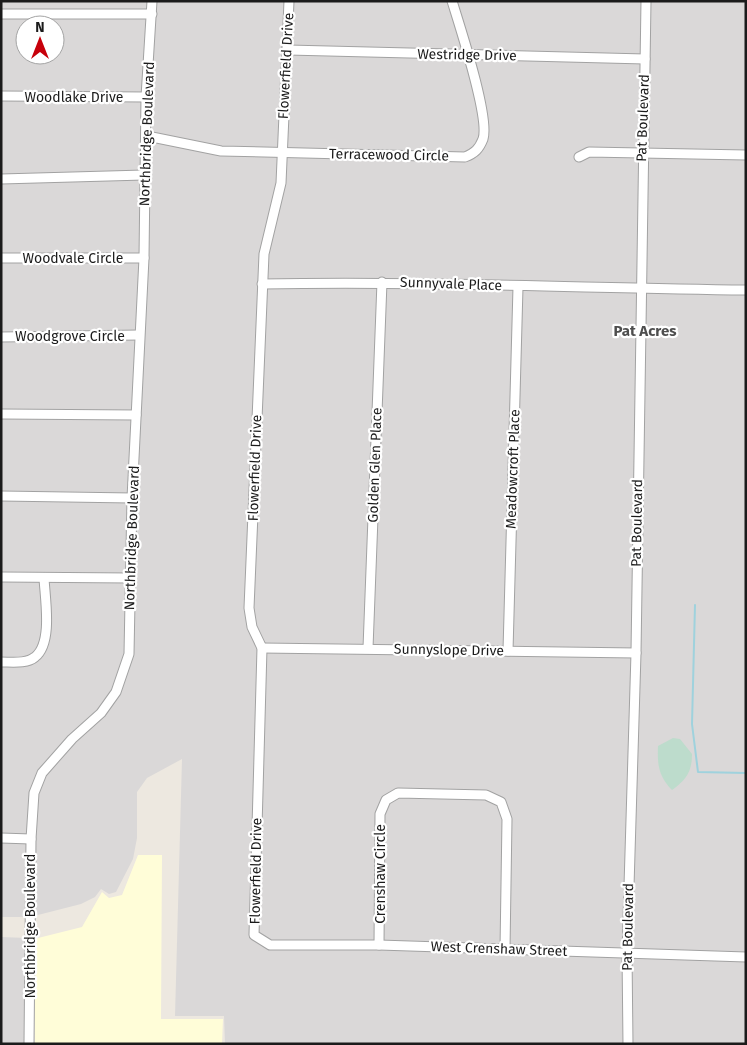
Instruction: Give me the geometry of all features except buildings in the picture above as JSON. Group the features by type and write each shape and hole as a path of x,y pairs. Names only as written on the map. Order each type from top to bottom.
{"street":[{"name":"Northbridge Boulevard","path":"29,1044 30,839 34,793 42,773 72,739 101,712 116,692 124,674 129,654 132,498 144,258 146,97 152,1"},
{"name":"Flowerfield Drive","path":"254,935 262,648 252,627 249,608 262,284 264,254 281,183 289,1"},
{"name":"Terracewood Circle","path":"146,136 221,151 465,157 476,152 484,137 483,115 452,1"},
{"name":"Pat Boulevard","path":"628,1044 627,953 636,652 642,152 646,1"},
{"path":"1,14 152,14"},
{"name":"Westridge Drive","path":"288,50 645,59"},
{"name":"Woodlake Drive","path":"1,96 146,97"},
{"path":"579,157 589,152 746,155"},
{"path":"1,179 144,175"},
{"name":"Woodvale Circle","path":"1,258 144,258"},
{"name":"Sunnyvale Place","path":"262,284 382,282 518,287 746,290"},
{"name":"Golden Glen Place","path":"368,648 382,282"},
{"name":"Meadowcroft Place","path":"508,651 518,287"},
{"name":"Woodgrove Circle","path":"1,336 139,335"},
{"path":"1,414 136,415"},
{"path":"1,496 132,498"},
{"path":"1,578 131,578"},
{"path":"1,662 24,662 35,657 43,647 47,630 44,578"},
{"name":"Sunnyslope Drive","path":"262,648 636,652"},
{"name":"Crenshaw Circle","path":"379,945 380,814 386,800 398,793 486,795 501,802 507,819 505,949"},
{"path":"1,838 30,839"},
{"name":"West Crenshaw Street","path":"254,935 270,945 379,945 746,957"}],"shaded area":[{"path":"1,1 148,1 148,10 1,10"},
{"path":"155,1 285,1 278,149 221,147 150,133"},
{"path":"292,1 449,1 463,51 292,46"},
{"path":"456,1 643,1 642,55 470,51"},
{"path":"649,1 746,1 746,151 646,149"},
{"path":"1,18 15,18 15,65 65,65 65,18 148,18 143,94 1,93"},
{"path":"291,54 465,59 480,115 480,136 474,149 464,153 285,149"},
{"path":"472,59 642,62 639,149 589,149 574,155 577,162 590,156 639,156 637,285 378,278 266,280 268,255 285,157 466,160 477,155 486,139"},
{"path":"1,100 143,101 141,171 1,175"},
{"path":"150,141 278,157 278,182 261,253 246,608 258,648 250,937 269,948 379,949 624,957 625,1044 225,1044 224,1016 175,1016 182,759 147,778 137,792 137,838 133,859 116,892 109,894 101,889 95,897 81,904 34,916 34,840 38,794 45,775 118,694 132,655"},
{"path":"645,156 746,159 746,286 644,285"},
{"path":"141,179 141,254 1,254 1,183"},
{"path":"1,262 141,262 136,332 1,333"},
{"path":"378,286 365,645 264,644 255,626 252,608 265,288"},
{"path":"385,286 514,290 505,647 372,645"},
{"path":"521,290 637,292 632,649 512,648"},
{"path":"644,292 746,294 746,953 630,949"},
{"path":"136,339 133,411 1,411 1,340"},
{"path":"1,418 133,419 129,494 1,493"},
{"path":"1,500 129,502 128,575 1,574"},
{"path":"1,581 41,582 44,630 40,645 33,654 23,658 1,659"},
{"path":"48,582 128,582 125,653 113,690 99,710 39,771 27,836 1,835 1,666 45,650"},
{"path":"265,651 632,656 624,949 509,945 502,799 385,797 376,942 271,941 258,933"},
{"path":"399,797 485,798 499,805 503,819 502,945 383,942 383,815 389,803"},
{"path":"1,842 27,843 27,917 1,917"},
{"path":"138,855 162,855 161,1019 223,1019 222,1044 35,1044 34,939 82,927 102,892 109,898 122,895"},
{"path":"1,937 27,938 26,1044 1,1044"},
{"path":"630,957 746,961 746,1044 632,1044"}],"green space":[{"path":"673,738 680,739 692,754 691,766 687,775 672,790 662,775 659,765 658,746"}],"waterway":[{"path":"695,605 692,724 698,772 746,773"}],"district":[{"name":"Pat Acres","path":"645,331"}]}
